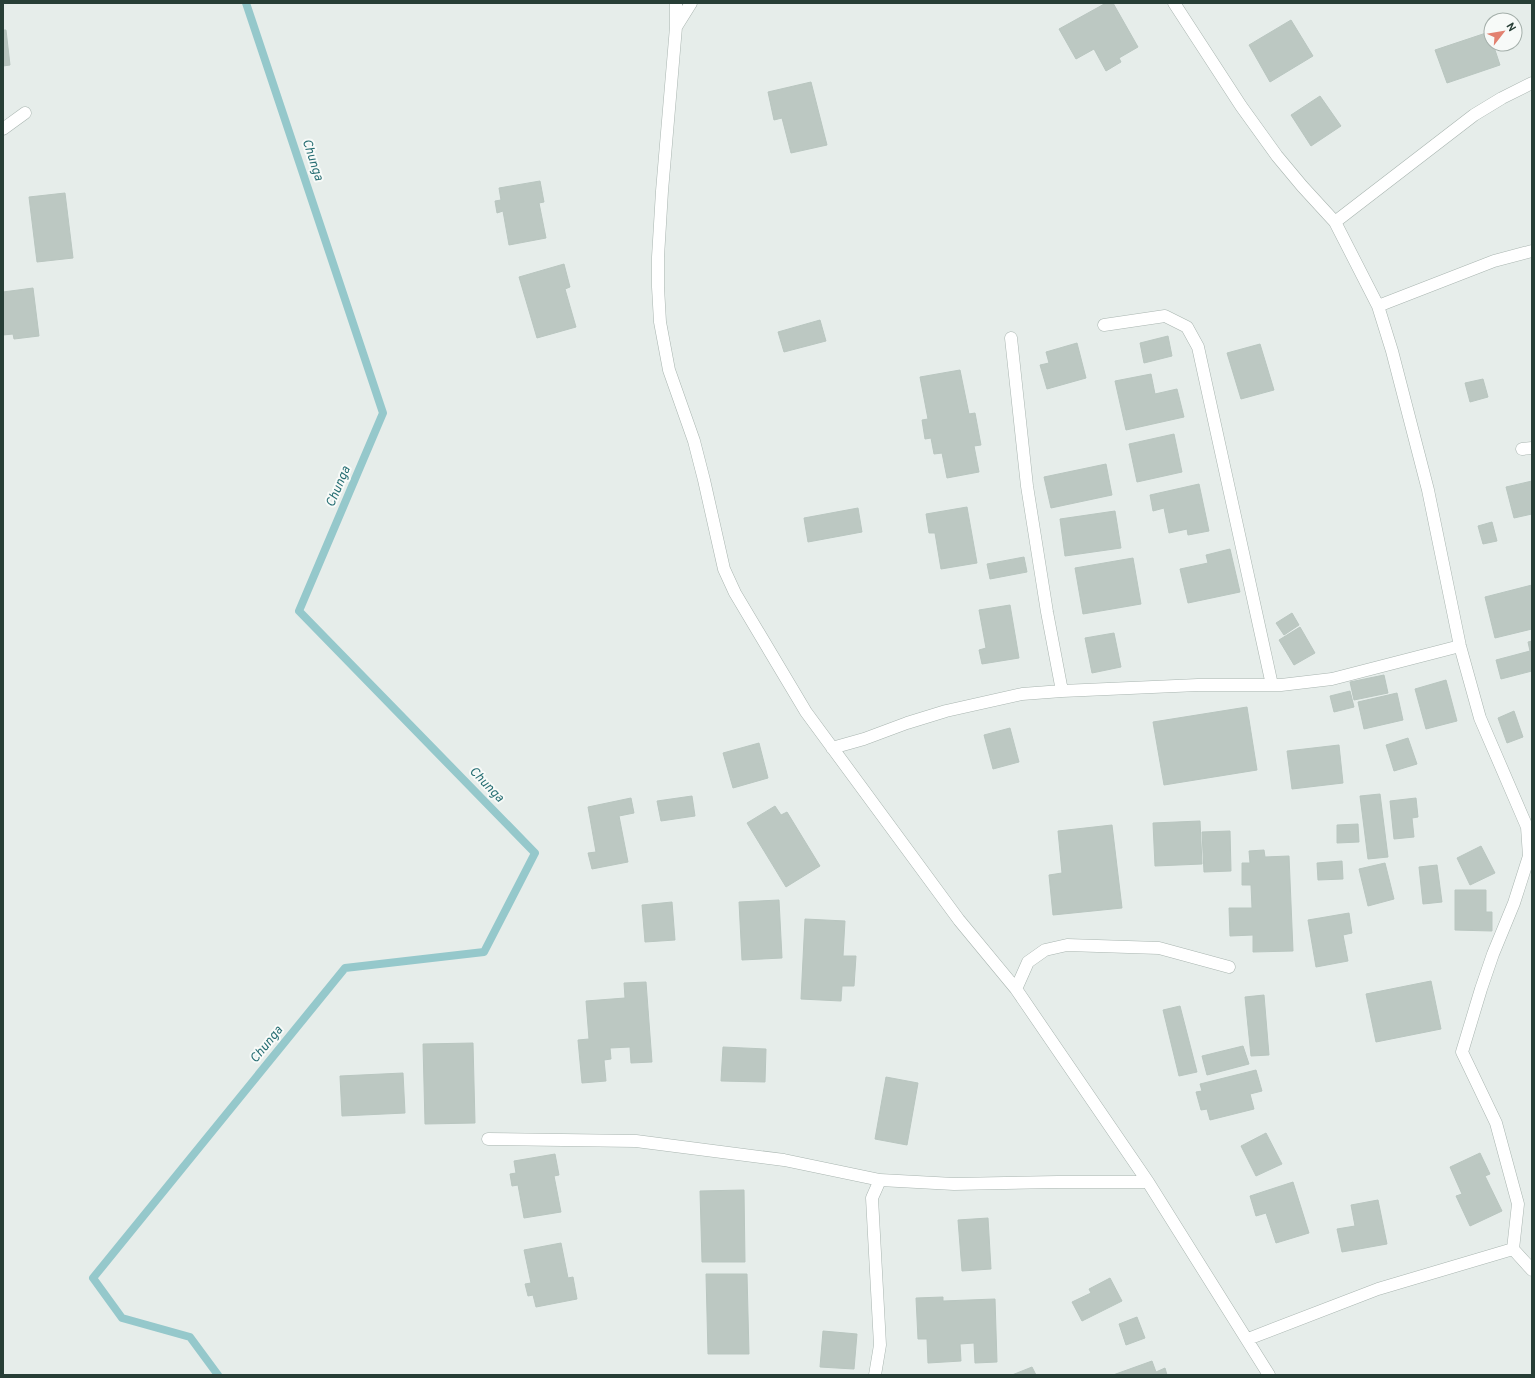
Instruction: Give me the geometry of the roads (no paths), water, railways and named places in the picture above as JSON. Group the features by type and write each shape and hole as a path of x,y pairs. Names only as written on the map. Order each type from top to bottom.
{"street":[{"path":"676,3 676,27 658,257 660,322 669,370 694,441 724,569 734,593 806,712 959,920 1016,989 1148,1182 1248,1339 1269,1375"},
{"path":"676,27 691,3"},
{"path":"1174,3 1277,156 1335,222 1378,306 1392,351 1428,490 1460,646 1480,718 1527,827 1530,839 1528,856 1514,903 1483,982 1462,1052 1496,1122 1518,1204 1513,1249 1532,1270"},
{"path":"1335,222 1474,115 1502,98 1532,83"},
{"path":"3,129 25,113"},
{"path":"1378,306 1494,261 1532,251"},
{"path":"1104,326 1165,316 1187,327 1198,347 1272,685"},
{"path":"1011,338 1027,486 1047,612 1062,691"},
{"path":"832,748 864,739 907,723 946,711 1022,694 1198,685 1272,685 1332,679 1460,646"},
{"path":"1016,989 1028,962 1045,950 1068,945 1159,948 1229,967"},
{"path":"488,1139 636,1141 784,1160 880,1180 954,1184 1148,1182"},
{"path":"875,1375 880,1345 872,1198 880,1180"},
{"path":"1248,1339 1378,1289 1513,1249"}],"waterway":[{"name":"Chunga","path":"218,1375 190,1337 122,1318 93,1278 345,968 484,952 535,853 299,611 383,413 246,3"}]}
